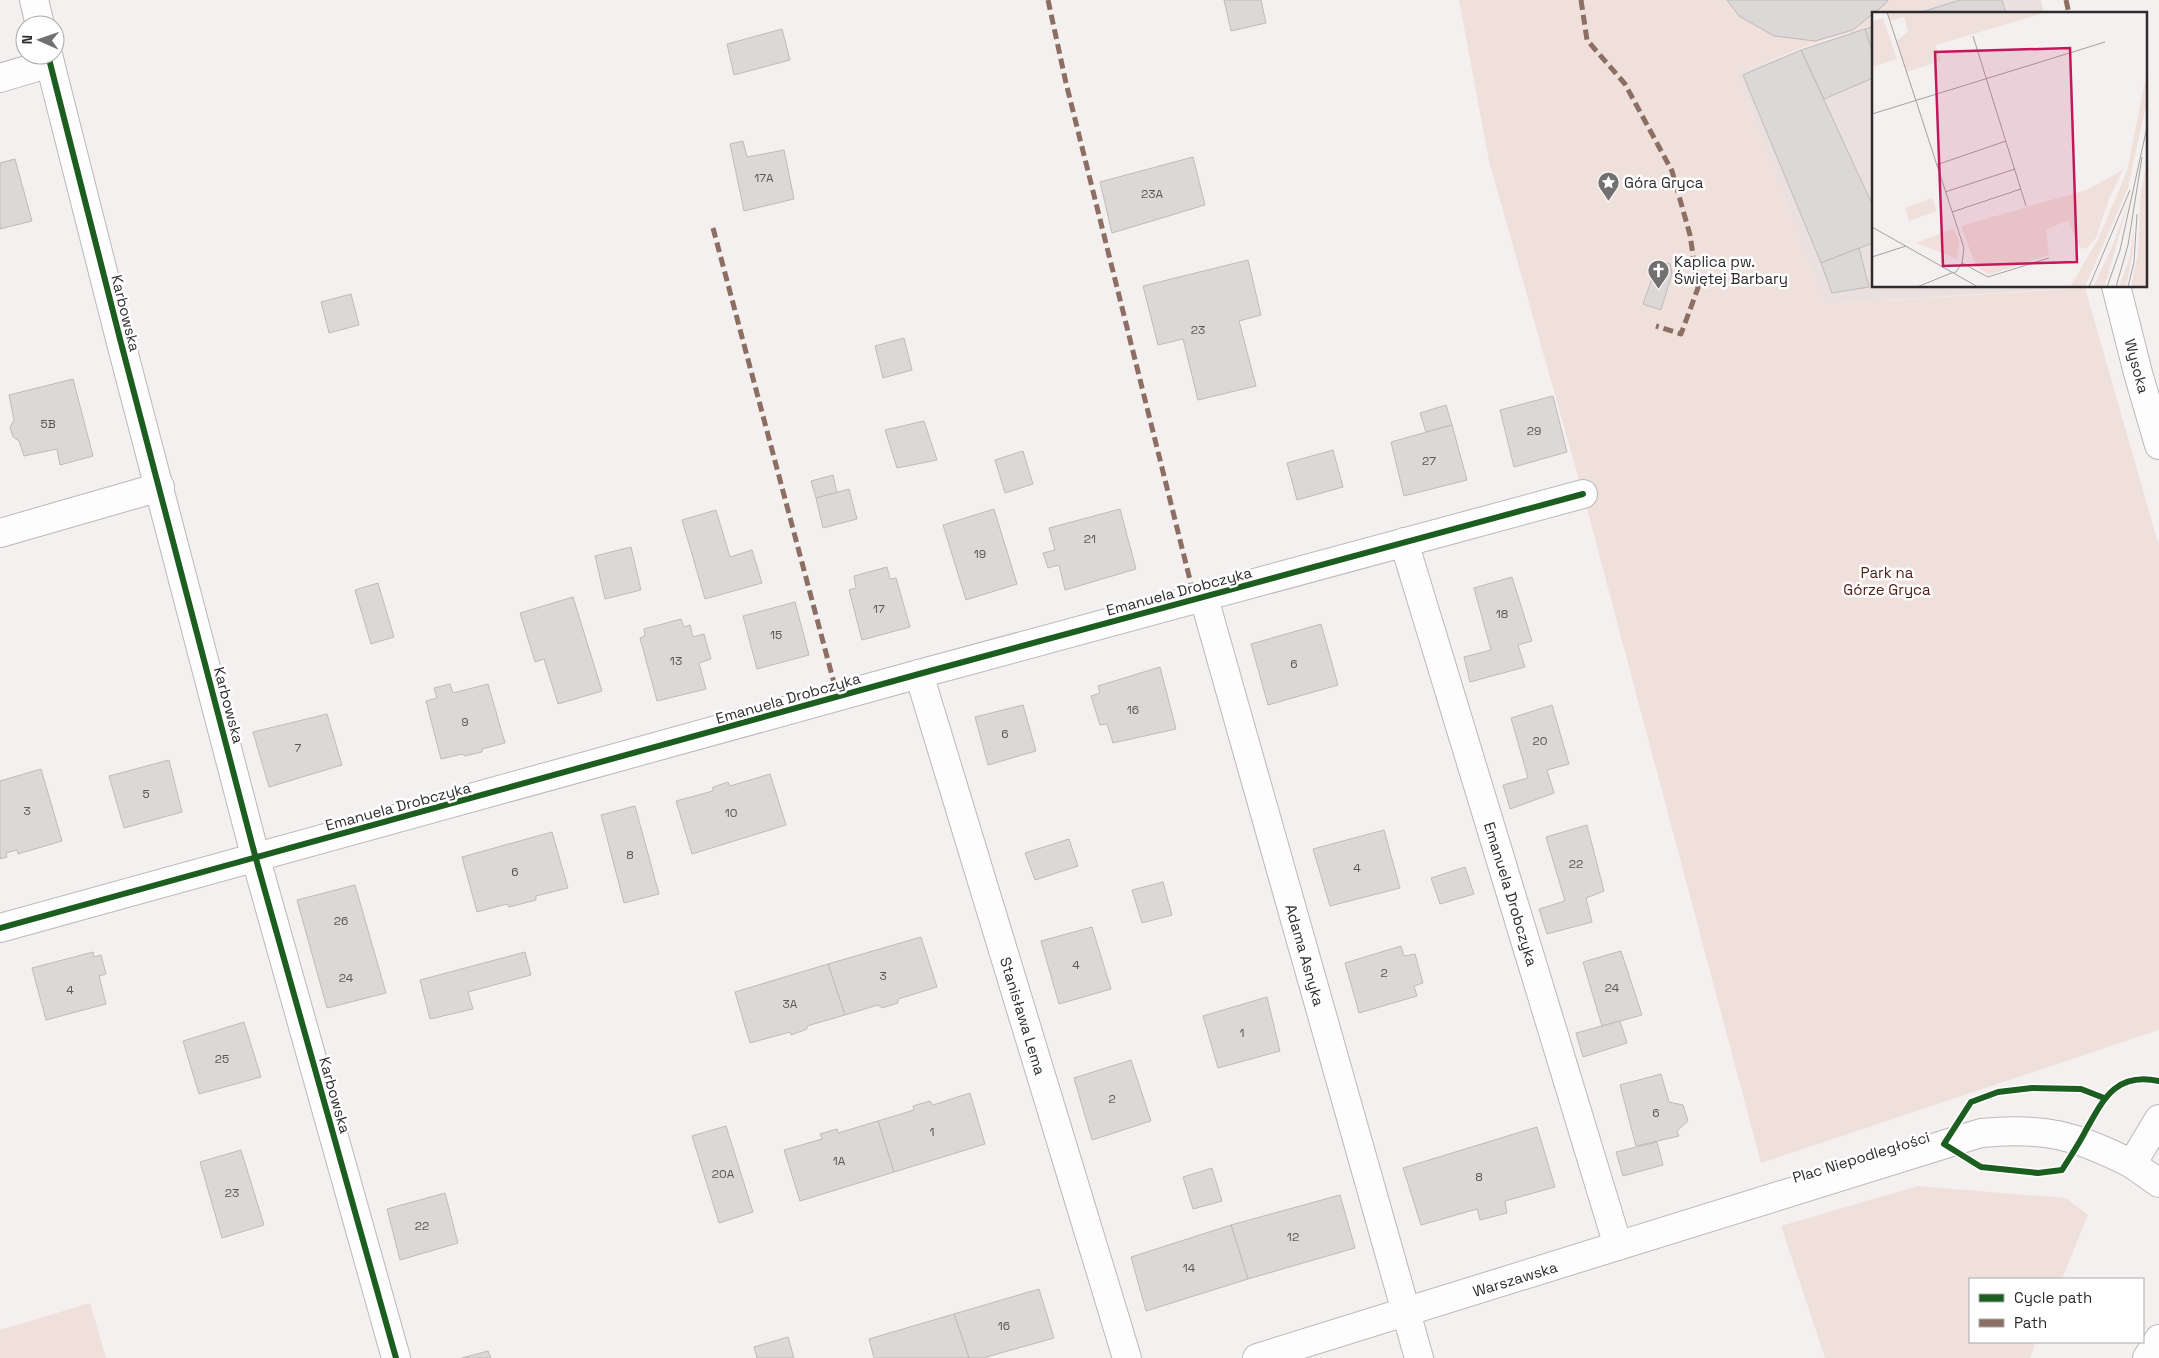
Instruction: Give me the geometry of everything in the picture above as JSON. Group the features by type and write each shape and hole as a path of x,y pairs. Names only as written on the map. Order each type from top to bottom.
{"street":[{"path":"34,0 38,15"},
{"path":"0,78 34,65"},
{"name":"Karbowska","path":"51,65 117,330 160,487 256,859 396,1358"},
{"name":"Wysoka","path":"2117,288 2159,445"},
{"path":"0,533 160,487"},
{"name":"Emanuela Drobczyka","path":"0,928 256,859 919,674 1583,494"},
{"name":"Emanuela Drobczyka","path":"1404,542 1618,1246"},
{"name":"Adama Asnyka","path":"1204,598 1419,1358"},
{"name":"Stanisława Lema","path":"919,674 1127,1358"},
{"path":"2159,1119 2132,1164 2159,1183"},
{"name":"Plac Niepodległości","path":"1771,1198 1914,1152 1990,1132 2018,1130 2054,1133 2098,1147 2132,1164"},
{"name":"Warszawska","path":"1257,1358 1771,1198"},
{"path":"2147,1358 2159,1339"}],"shaded area":[{"path":"1943,0 2041,0 2044,12 1908,12"},
{"path":"1872,24 1872,288 2073,288 1824,304 1737,73"}],"green space":[{"name":"Park na Górze Gryca","path":"1459,0 1943,0 1908,12 1872,12 1872,24 1737,73 1824,304 2085,288 2159,546 2159,1030 1761,1163 1583,494 1489,161"},
{"path":"1918,1186 2066,1198 2088,1215 2062,1278 1969,1278 1969,1343 2036,1343 2030,1358 1825,1358 1781,1226"},
{"path":"90,1303 106,1358 0,1358 0,1330"}],"building":[{"path":"1224,0 1261,0 1266,23 1231,31"},
{"path":"1727,0 1888,0 1853,30 1815,41 1774,36 1739,16"},
{"path":"1960,0 2002,0 2005,12 1921,12"},
{"path":"1872,27 1872,51 1865,29"},
{"path":"782,29 790,60 734,75 727,44"},
{"path":"1865,29 1872,51 1872,78 1824,99 1801,50"},
{"path":"1801,50 1872,204 1872,243 1821,263 1743,75"},
{"path":"743,141 747,157 784,150 794,199 744,211 730,144"},
{"path":"1193,157 1205,205 1112,233 1100,182"},
{"path":"15,159 32,221 0,229 0,163"},
{"path":"1859,248 1869,287 1832,293 1821,263"},
{"path":"1248,260 1261,315 1239,321 1256,386 1198,400 1183,339 1158,345 1143,286"},
{"name":"Kaplica pw. Świętej Barbary","path":"1663,262 1670,264 1672,273 1661,310 1643,304 1656,267"},
{"path":"351,294 359,325 329,333 321,302"},
{"path":"904,338 912,370 883,378 875,346"},
{"path":"73,379 93,456 60,465 57,449 24,456 19,441 13,437 10,427 14,420 9,395"},
{"path":"1553,396 1567,452 1514,467 1500,410"},
{"path":"1446,405 1452,425 1426,432 1420,413"},
{"path":"924,421 937,460 897,468 885,430"},
{"path":"1452,425 1467,480 1404,496 1391,442"},
{"path":"1333,450 1343,487 1297,500 1287,463"},
{"path":"1023,451 1033,484 1005,493 995,460"},
{"path":"833,475 837,493 816,498 811,481"},
{"path":"849,489 857,519 823,528 816,498"},
{"path":"994,509 1017,584 966,600 943,525"},
{"path":"1120,509 1136,569 1065,590 1059,565 1048,568 1043,553 1055,550 1049,528"},
{"path":"716,510 730,557 752,550 762,583 705,599 682,520"},
{"path":"631,547 641,590 605,599 595,556"},
{"path":"887,567 890,579 896,578 910,627 862,640 849,590 856,588 854,576"},
{"path":"1512,577 1532,641 1518,645 1525,667 1470,682 1464,657 1491,650 1474,588"},
{"path":"378,583 394,637 371,644 355,590"},
{"path":"573,597 602,691 558,704 544,659 535,662 520,613"},
{"path":"795,602 809,655 757,669 743,616"},
{"path":"681,619 684,627 690,625 693,637 704,634 711,659 699,663 706,689 657,701 640,638 645,636 644,629"},
{"path":"1321,624 1338,685 1268,705 1251,644"},
{"path":"1160,667 1176,729 1113,743 1107,724 1100,725 1091,696 1100,693 1098,686"},
{"path":"450,684 453,693 488,684 505,743 482,749 482,752 441,759 426,701 437,698 434,688"},
{"path":"1023,705 1036,751 988,765 975,717"},
{"path":"1552,705 1569,764 1547,770 1554,793 1510,809 1503,785 1528,778 1511,718"},
{"path":"327,714 342,765 269,787 253,732"},
{"path":"169,760 182,812 124,828 109,776"},
{"path":"41,769 62,841 18,854 17,850 6,853 7,857 0,859 0,781"},
{"path":"770,774 786,825 692,854 676,801 713,791 713,787 728,782 730,786"},
{"path":"635,806 659,894 624,903 601,815"},
{"path":"1587,825 1604,891 1586,898 1592,922 1547,934 1539,909 1565,901 1546,837"},
{"path":"1384,830 1400,888 1330,906 1313,849"},
{"path":"552,832 568,888 536,896 536,900 509,907 507,904 477,912 462,857"},
{"path":"1069,839 1078,866 1035,880 1025,853"},
{"path":"1465,867 1474,894 1440,904 1431,878"},
{"path":"1163,882 1172,915 1142,923 1132,890"},
{"path":"355,885 386,993 327,1008 297,900"},
{"path":"1092,927 1111,989 1059,1004 1041,941"},
{"path":"921,937 937,987 898,999 898,1003 882,1008 878,1005 845,1015 828,964"},
{"path":"1401,946 1404,956 1415,954 1423,983 1414,986 1417,996 1359,1013 1345,963"},
{"path":"1621,951 1642,1015 1602,1026 1583,962"},
{"path":"93,952 94,957 101,955 106,974 99,976 106,1004 46,1020 32,968"},
{"path":"525,952 531,975 468,992 473,1009 430,1019 420,980"},
{"path":"828,964 845,1015 807,1026 807,1029 791,1035 790,1032 750,1043 735,992"},
{"path":"1267,997 1280,1051 1218,1068 1203,1016"},
{"path":"1620,1021 1627,1043 1583,1057 1576,1033"},
{"path":"244,1022 261,1077 199,1094 183,1041"},
{"path":"1131,1060 1151,1121 1092,1140 1074,1078"},
{"path":"1661,1074 1669,1102 1683,1105 1688,1121 1677,1131 1679,1136 1636,1146 1620,1085"},
{"path":"970,1093 985,1144 894,1172 878,1121 914,1110 913,1106 930,1101 933,1105"},
{"path":"878,1121 894,1172 800,1201 784,1150 822,1139 820,1134 837,1129 838,1133"},
{"path":"726,1126 753,1212 719,1223 692,1136"},
{"path":"1537,1127 1555,1187 1505,1201 1507,1213 1480,1220 1477,1209 1421,1225 1403,1168"},
{"path":"1657,1142 1663,1165 1623,1176 1616,1152"},
{"path":"241,1150 264,1225 222,1238 200,1162"},
{"path":"1212,1168 1222,1201 1193,1209 1183,1177"},
{"path":"445,1193 458,1243 400,1260 387,1209"},
{"path":"1340,1195 1355,1248 1248,1279 1231,1225"},
{"path":"1231,1225 1248,1279 1146,1311 1131,1257"},
{"path":"1039,1289 1054,1338 983,1358 969,1358 954,1314"},
{"path":"954,1314 969,1358 874,1358 869,1339"},
{"path":"788,1337 794,1358 757,1358 754,1347"},
{"path":"488,1351 491,1358 462,1358"}],"marked path":[{"path":"1048,0 1066,83 1195,600"},
{"path":"1581,0 1587,40 1625,84 1672,171 1690,235 1698,288 1681,334 1656,326"},
{"path":"2066,0 2069,12"},
{"path":"713,228 838,698"}],"cycle path":[{"path":"51,65 256,859 396,1358"},
{"path":"0,928 919,674 1583,494"},
{"path":"2104,1098 2081,1089 2032,1088 1998,1092 1971,1102 1944,1144 1981,1167 2038,1173 2062,1170 2099,1108 2113,1090 2132,1080 2159,1081"}],"place":[{"name":"Góra Gryca","path":"1608,201"},
{"name":"Kaplica pw. Świętej Barbary","path":"1658,289"}]}
